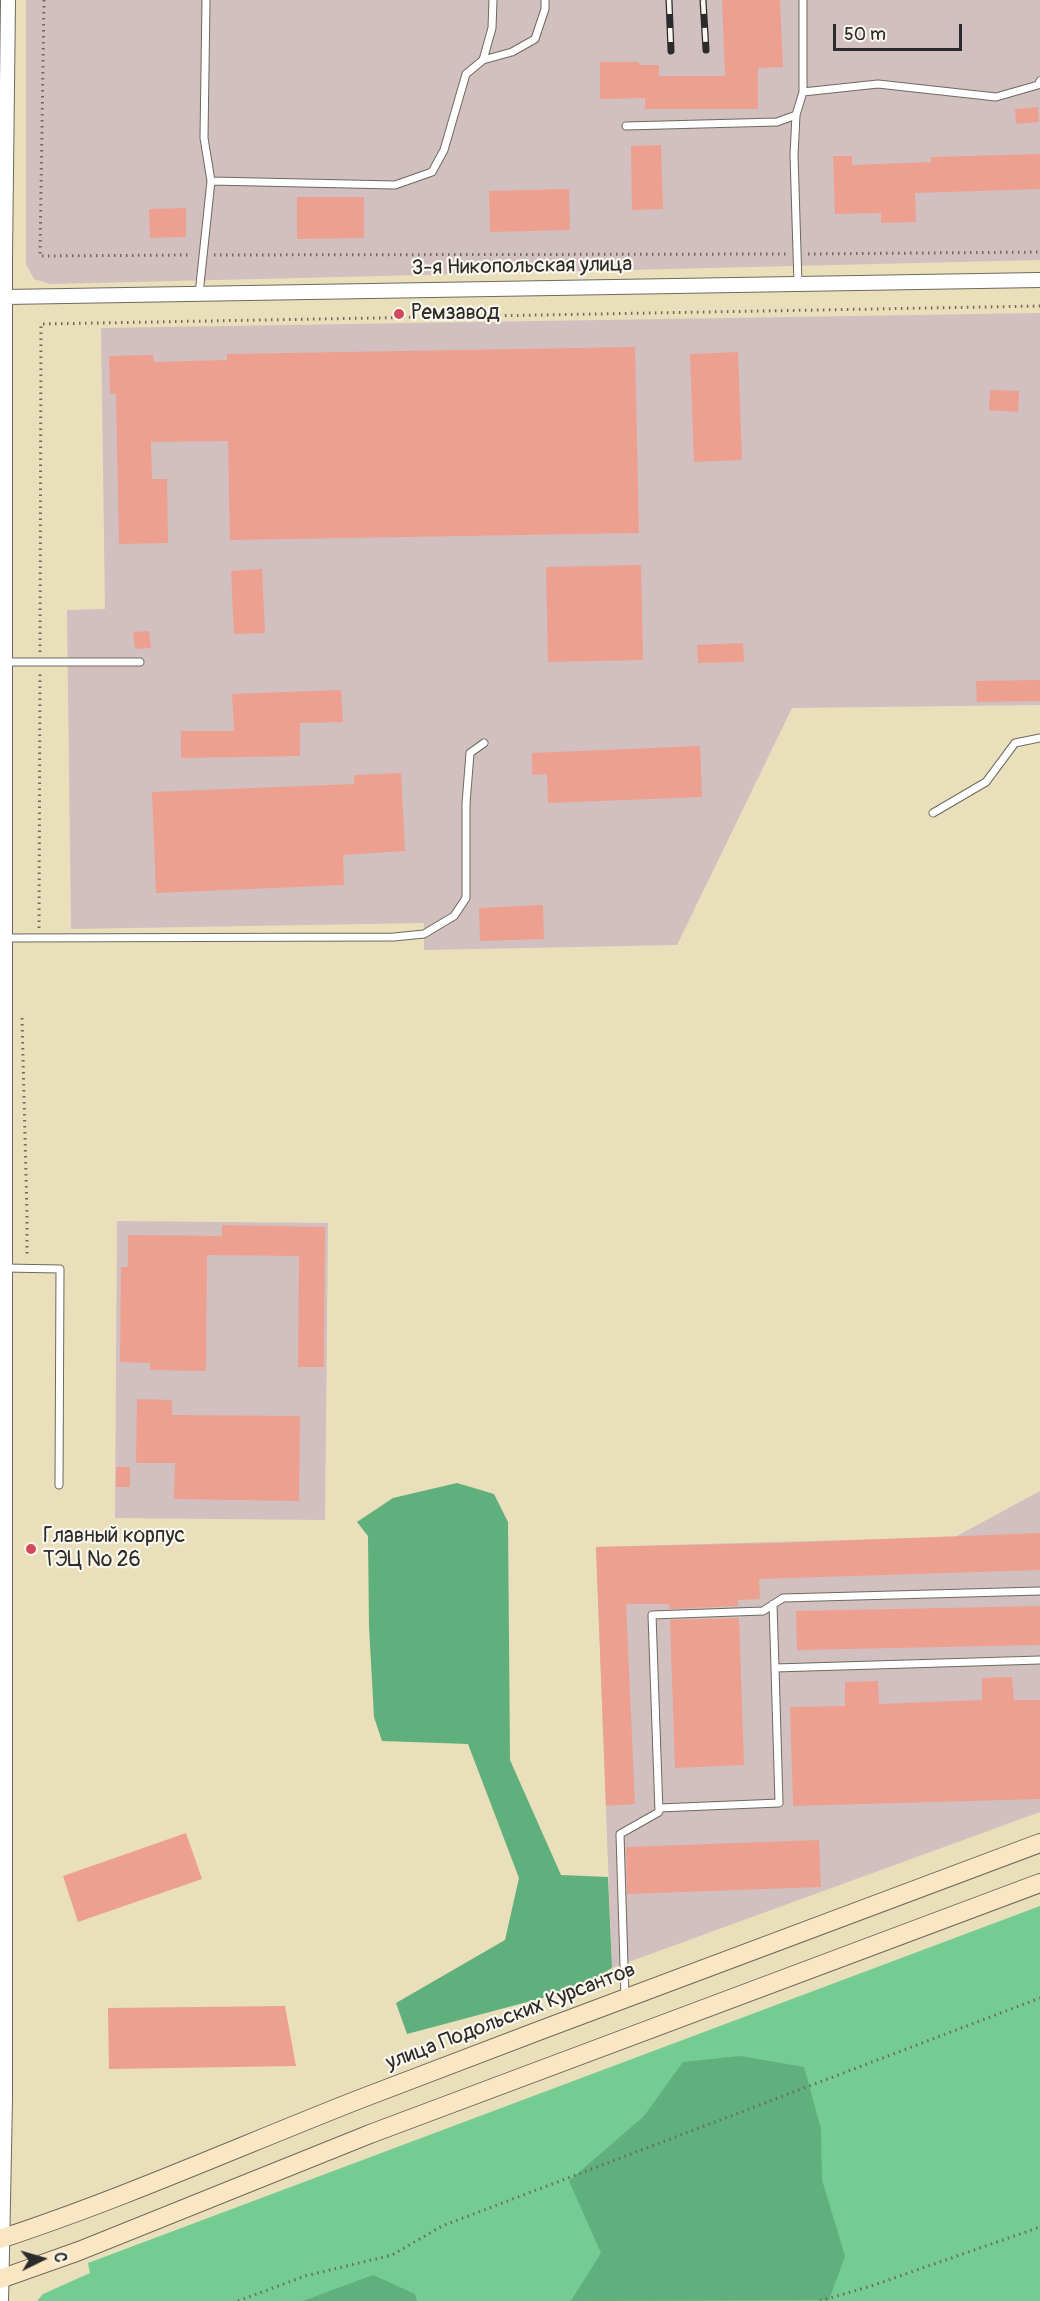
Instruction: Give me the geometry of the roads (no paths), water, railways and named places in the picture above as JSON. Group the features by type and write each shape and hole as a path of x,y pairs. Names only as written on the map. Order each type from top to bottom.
{"main road":[{"name":"улица Подольских Курсантов","path":"1,2238 67,2216 358,2100 1040,1843"},
{"path":"0,2278 79,2251 381,2130 1040,1883"}],"street":[{"path":"0,2301 5,2100 3,1631 5,938 3,832 5,297 3,220 8,0"},
{"name":"3-я Никопольская улица","path":"5,297 1040,280"}],"lane":[{"path":"200,294 211,181 204,138 206,0"},
{"path":"483,60 492,28 493,0"},
{"path":"211,181 395,185 432,172 444,150 466,74 483,60 512,52 535,39 545,9 545,0"},
{"path":"798,284 794,155 796,115 803,92 803,0"},
{"path":"803,92 878,84 996,98 1038,85 1040,81"},
{"path":"626,126 777,122 796,115"},
{"path":"5,662 140,662"},
{"path":"933,813 986,782 1015,743 1040,738"},
{"path":"5,938 394,937 424,934 454,916 466,898 466,804 470,753 484,743"},
{"path":"5,1268 60,1269 59,1485"},
{"path":"625,1998 620,1834 659,1812 652,1615 763,1611 783,1598 1040,1591"},
{"path":"659,1808 779,1803 773,1604"},
{"path":"775,1668 1040,1660"}],"railway":[{"path":"669,0 671,51"},
{"path":"703,0 706,50"}],"place":[{"name":"Ремзавод","path":"399,314"},
{"name":"Главный корпус ТЭЦ № 26","path":"31,1549"}]}
